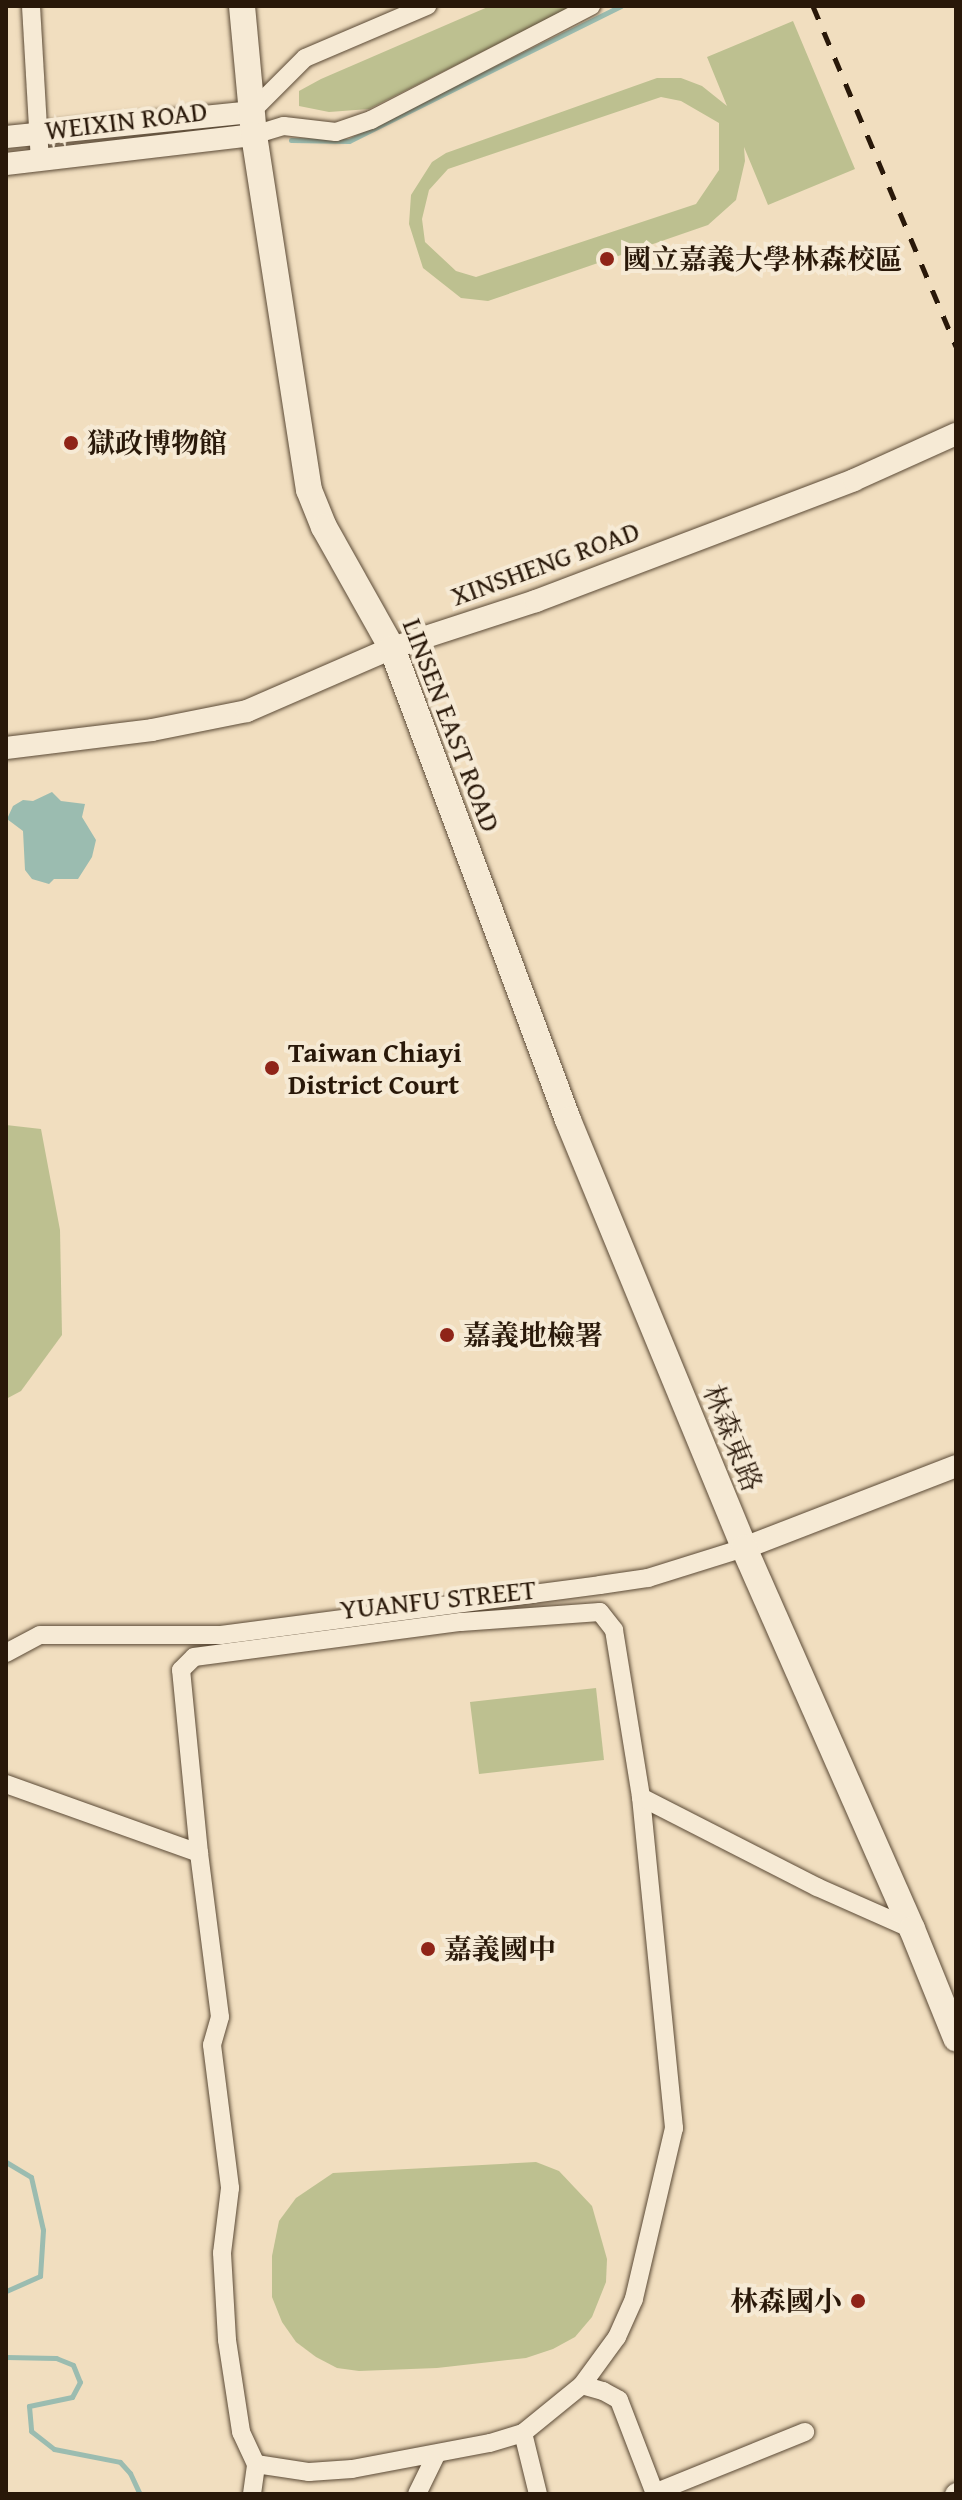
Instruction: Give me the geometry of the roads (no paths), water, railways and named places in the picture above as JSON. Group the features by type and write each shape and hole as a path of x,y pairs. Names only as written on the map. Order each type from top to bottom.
{"main road":[{"name":"LINSEN EAST ROAD","path":"242,6 252,123 309,490 324,527 392,648 568,1120 744,1548"},
{"path":"744,1548 912,1929 956,2038"}],"street":[{"path":"31,6 40,160"},
{"path":"252,123 305,58 427,6"},
{"path":"252,123 336,132 371,120 591,6"},
{"name":"WEIXIN ROAD","path":"6,137 252,123"},
{"name":"WEIXIN ROAD","path":"6,164 252,123"},
{"name":"XINSHENG ROAD","path":"6,748 152,730 247,711 392,648 536,601 782,508 854,480 956,434"},
{"path":"744,1548 956,1466"},
{"name":"YUANFU STREET","path":"6,1653 40,1635 221,1635 600,1585 648,1578 744,1548"},
{"name":"YUANFU STREET","path":"199,1853 181,1670 194,1657 303,1641 461,1622 600,1612 614,1630 641,1797"},
{"path":"6,1784 199,1853 220,2017 212,2045 230,2188 222,2253 226,2328 241,2432 256,2464 252,2494"},
{"path":"641,1797 804,1881 912,1929"},
{"path":"256,2464 309,2472 436,2455 523,2433 582,2385 617,2337 634,2299 674,2128 641,1797"},
{"path":"582,2385 619,2400 654,2493 805,2432"},
{"path":"523,2433 538,2494"},
{"path":"417,2494 436,2455"}],"water":[{"path":"52,792 61,801 85,804 82,817 96,840 92,857 78,879 54,879 49,884 32,879 25,870 23,831 7,819 13,806 23,800 33,801"}],"waterway":[{"path":"291,140 349,141 621,6"},
{"path":"6,2162 31,2177 43,2230 40,2276 6,2291"},
{"path":"6,2357 56,2358 73,2365 80,2382 72,2397 29,2406 31,2431 54,2449 120,2462 130,2473 140,2494"}],"railway":[{"path":"813,6 956,346"}],"place":[{"name":"國立嘉義大學林森校區","path":"607,259"},
{"name":"獄政博物館","path":"71,443"},
{"name":"Taiwan Chiayi District Court","path":"272,1068"},
{"name":"嘉義地檢署","path":"447,1335"},
{"name":"嘉義國中","path":"428,1949"},
{"name":"林森國小","path":"858,2301"}]}
